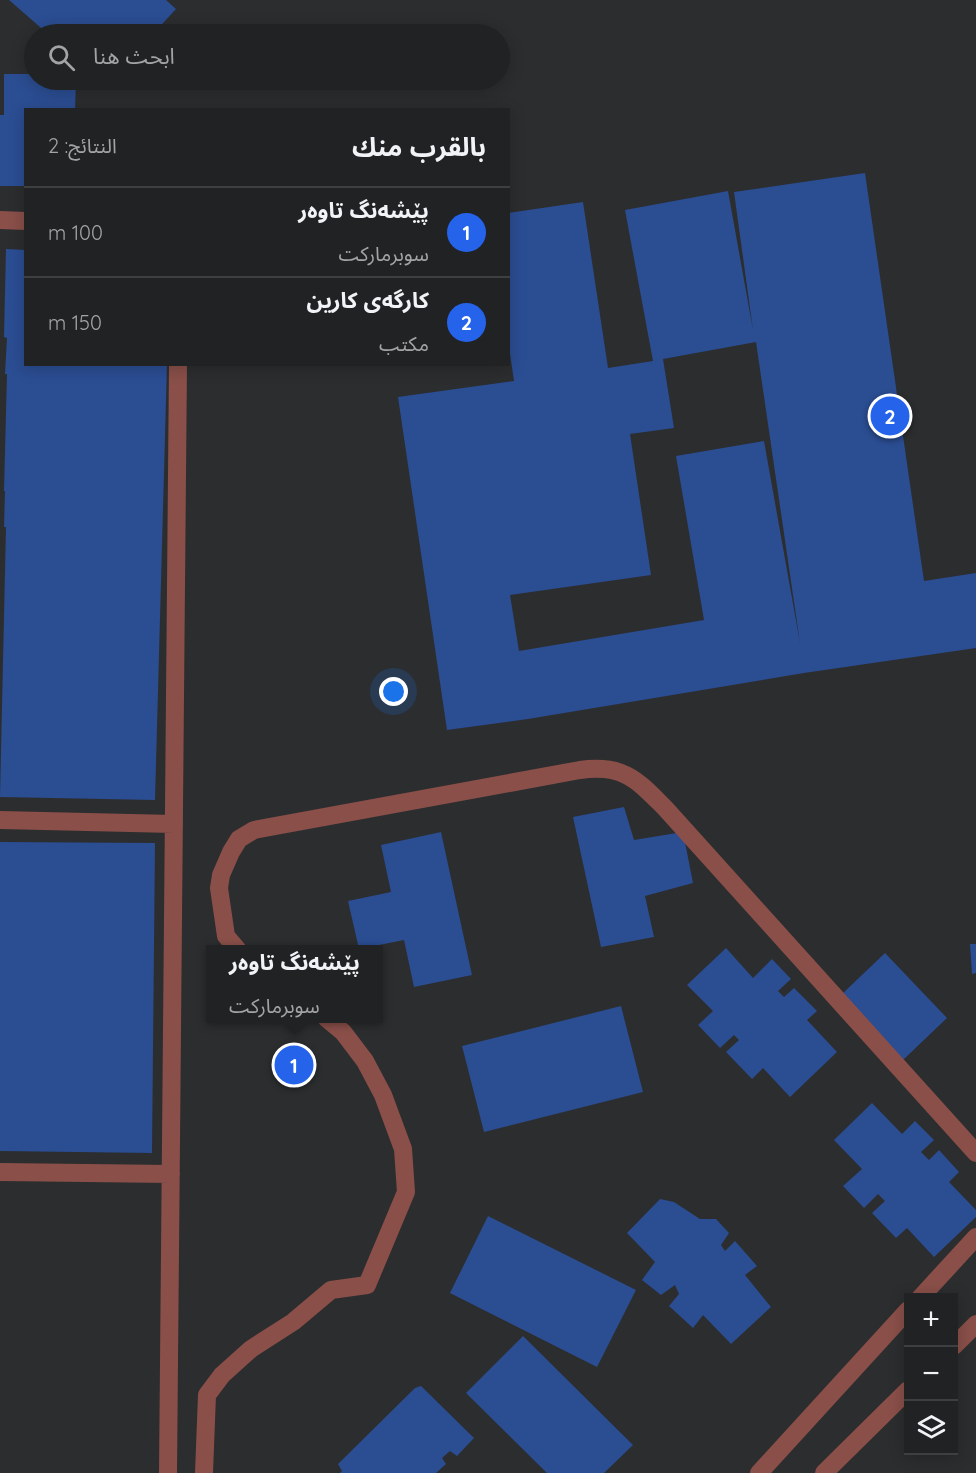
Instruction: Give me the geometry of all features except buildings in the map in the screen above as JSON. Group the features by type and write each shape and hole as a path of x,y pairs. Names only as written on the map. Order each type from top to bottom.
{"street":[{"path":"0,220 24,221"},
{"path":"168,1473 178,366"},
{"path":"234,945 226,936 219,888 221,875 239,839 254,830 580,770 595,768 619,771 639,782 665,808 976,1153"},
{"path":"0,820 174,824"},
{"path":"204,1473 207,1395 212,1388 222,1375 251,1349 292,1322 332,1290 366,1285 406,1192 403,1149 383,1095 365,1061 344,1032 332,1023"},
{"path":"0,1172 171,1174"},
{"path":"925,1293 976,1237"},
{"path":"759,1473 904,1315"},
{"path":"958,1342 976,1324"},
{"path":"824,1473 904,1395"}],"place":[{"name":"کارگەی کارین","path":"890,416"},
{"name":"پێشەنگ تاوەر","path":"294,1065"}]}
